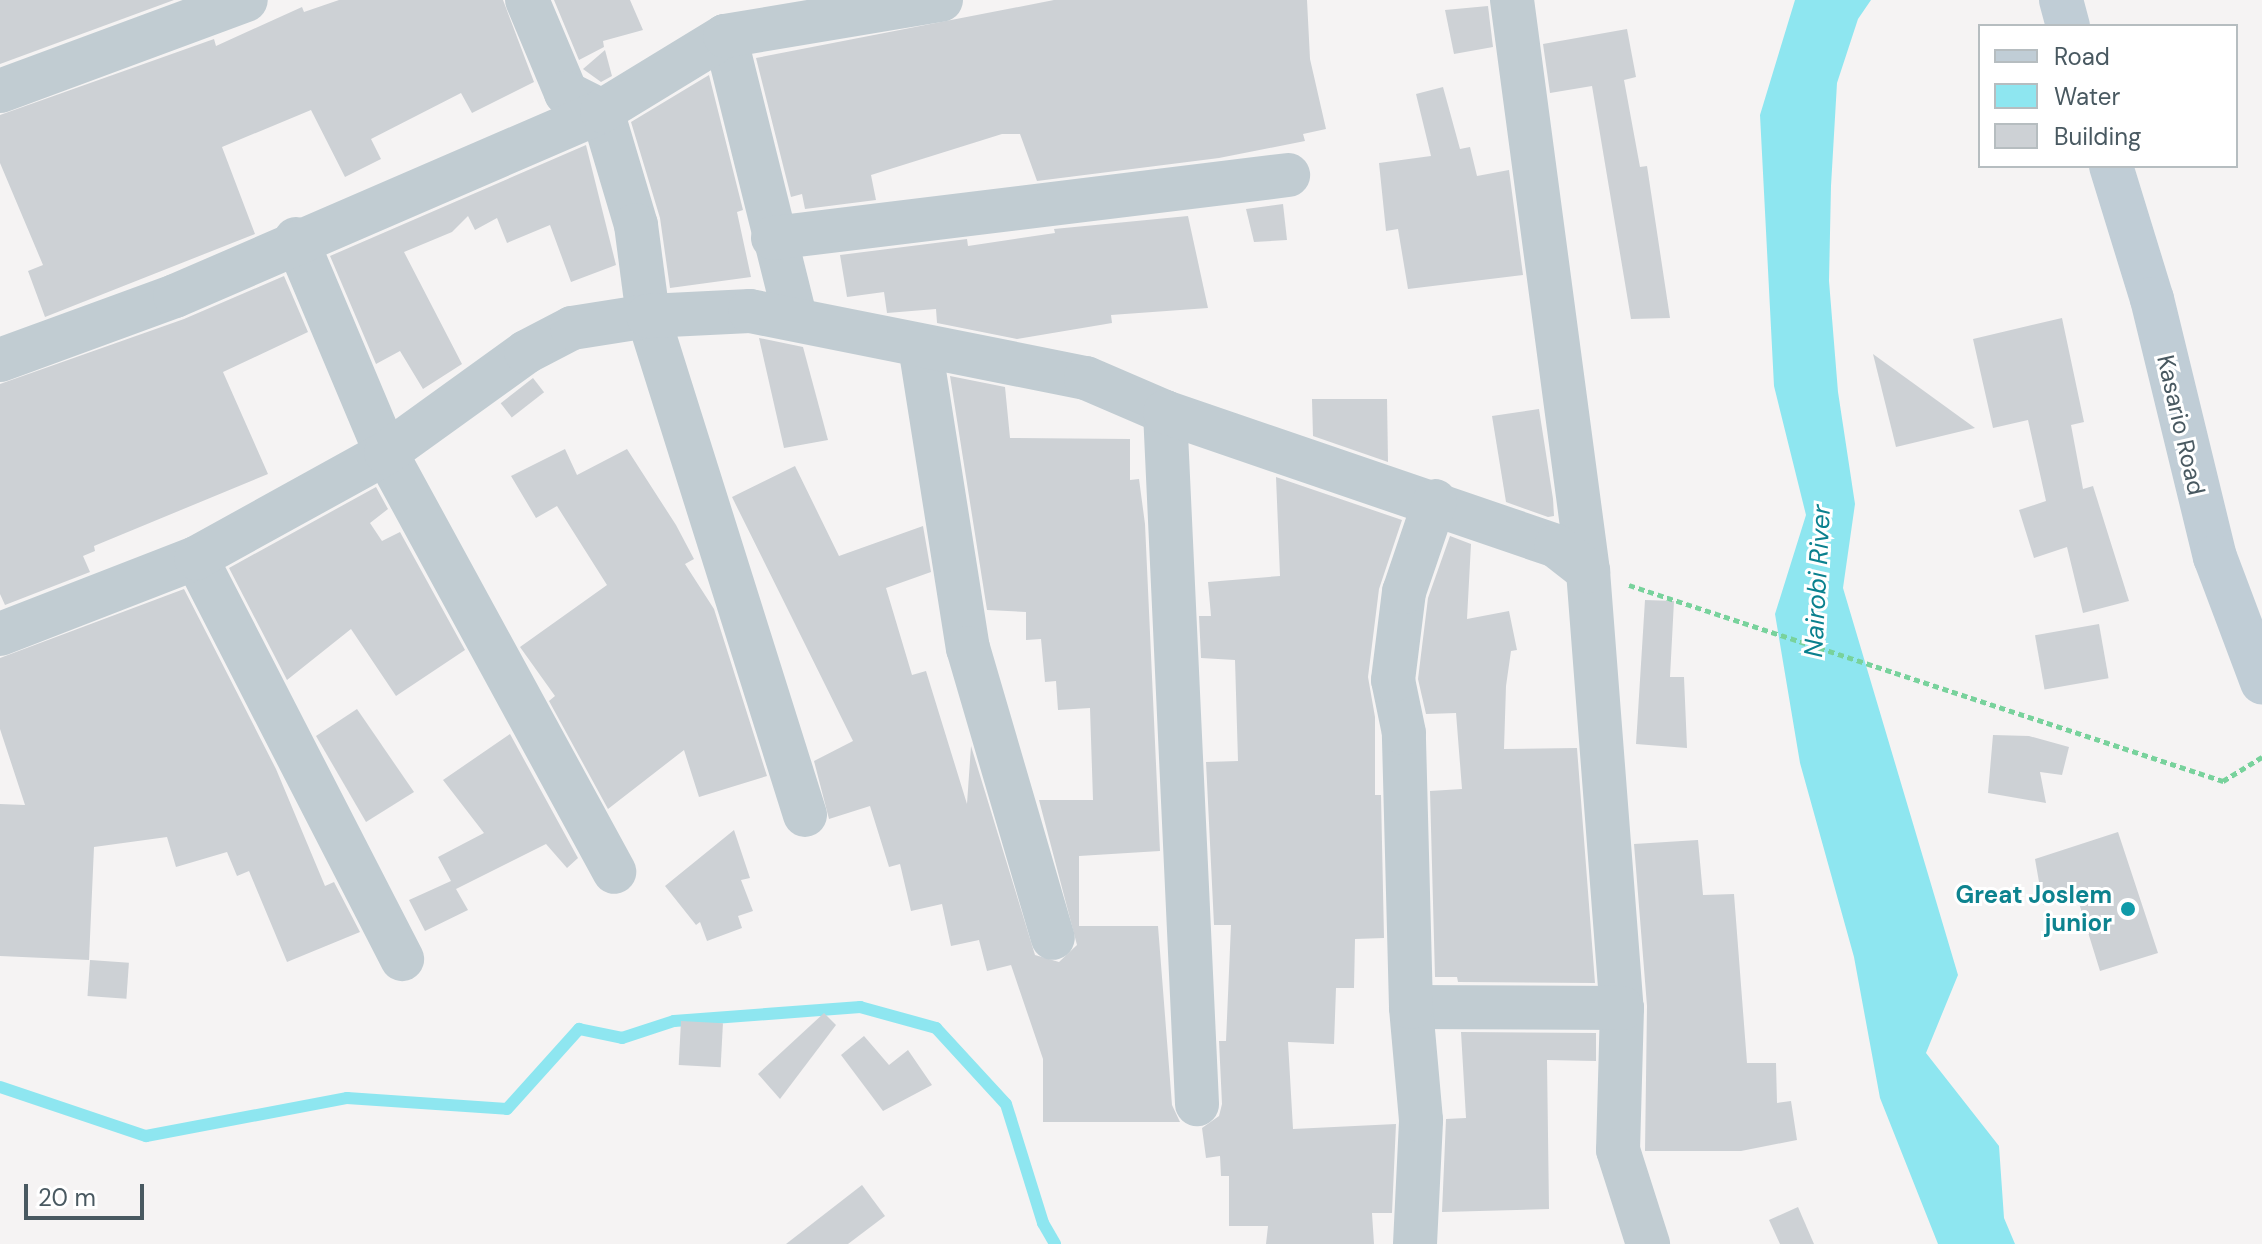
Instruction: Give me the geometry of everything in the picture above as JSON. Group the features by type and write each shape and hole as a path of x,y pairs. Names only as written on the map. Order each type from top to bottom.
{"street":[{"path":"0,91 246,0"},
{"path":"527,0 566,93 602,111 636,225 648,316 805,815"},
{"path":"0,360 175,296 296,239 602,111 725,36 941,0"},
{"path":"1512,0 1588,571 1622,1008 1618,1150 1648,1244"},
{"path":"2061,0 2067,24"},
{"path":"725,36 795,317"},
{"name":"Kasario Road","path":"2112,168 2152,299 2215,557 2262,682"},
{"path":"773,238 1288,175"},
{"path":"296,239 386,453 614,872"},
{"path":"0,634 196,558 386,453 526,352 572,328 648,316 750,311 795,317 920,346 1086,378 1165,412 1435,501 1556,546 1588,571"},
{"path":"920,346 968,648 1053,938"},
{"path":"1165,412 1197,1104"},
{"path":"1415,1244 1421,1120 1411,1007 1404,733 1393,680 1404,592 1435,501"},
{"path":"196,558 402,959"},
{"path":"1411,1007 1622,1008"}],"path":[{"path":"1588,571 2223,781 2262,757"}],"water":[{"name":"Nairobi River","path":"1795,0 1871,0 1858,19 1837,83 1831,186 1829,281 1838,392 1855,504 1843,588 1958,975 1926,1053 1999,1146 2004,1218 2015,1244 1938,1244 1880,1098 1854,957 1800,763 1775,614 1806,515 1774,386 1760,115"}],"building":[{"path":"0,0 174,0 0,64"},
{"path":"339,0 503,0 534,82 472,113 461,93 371,139 381,159 345,177 311,110 222,147 255,234 45,317 28,271 43,265 0,163 0,115 214,39 216,46 302,7 304,12"},
{"path":"554,0 630,0 643,30 603,41 604,47 579,60"},
{"path":"1054,0 1307,0 1310,59 1326,129 1303,134 1305,141 1219,158 1037,181 1020,134 1002,134 871,175 876,200 805,209 802,194 791,197 756,58"},
{"path":"1488,6 1493,47 1454,54 1445,10"},
{"path":"1627,29 1636,77 1624,80 1640,167 1647,166 1670,318 1631,319 1592,86 1550,93 1543,44"},
{"path":"605,50 612,76 601,82 583,69"},
{"path":"709,75 743,210 737,212 751,277 670,288 660,218 631,122"},
{"path":"1443,87 1460,149 1470,147 1477,176 1509,170 1523,275 1408,289 1398,229 1386,231 1379,163 1431,156 1416,94"},
{"path":"586,145 616,265 571,282 550,225 507,243 497,218 475,230 468,216 452,232 404,252 462,364 423,389 400,351 376,364 330,256"},
{"path":"1283,204 1287,240 1254,242 1246,209"},
{"path":"1188,216 1208,308 1111,315 1112,323 1017,339 937,323 936,309 887,313 884,292 847,297 840,255 967,239 968,246 1055,233 1054,229"},
{"path":"284,276 308,332 223,372 268,474 94,546 95,551 83,556 90,572 5,605 0,594 0,384 184,319"},
{"path":"2062,318 2084,422 2071,425 2083,489 2093,486 2129,601 2083,613 2067,547 2034,558 2019,510 2046,501 2028,420 1993,428 1973,339"},
{"path":"759,338 803,347 828,440 784,448"},
{"path":"1873,354 1975,428 1896,447"},
{"path":"950,376 1005,387 1010,438 1130,439 1130,480 1139,479 1145,524 1160,851 1079,856 1079,926 1158,926 1172,1105 1180,1122 1043,1122 1043,1059 1011,965 987,971 979,940 951,946 942,904 911,911 900,864 889,867 870,806 829,819 814,761 853,741 732,497 795,466 839,556 923,526 931,572 886,588 912,675 926,671 967,804 971,746 1035,955 1059,962 1077,945 1039,800 1093,800 1090,708 1058,710 1056,681 1045,682 1041,639 1026,640 1026,612 987,610"},
{"path":"533,378 544,392 512,417 501,403"},
{"path":"1312,399 1387,399 1388,462 1313,436"},
{"path":"1539,409 1553,499 1554,516 1548,517 1506,502 1492,416"},
{"path":"565,449 577,475 627,449 676,525 694,559 685,564 714,609 767,776 699,797 684,750 608,809 549,701 555,696 520,647 607,585 557,506 536,518 511,476"},
{"path":"1276,477 1402,520 1379,589 1368,677 1375,717 1375,795 1381,795 1384,938 1355,939 1354,988 1336,988 1334,1044 1288,1042 1293,1129 1396,1124 1392,1213 1372,1213 1374,1244 1266,1244 1268,1226 1229,1226 1229,1176 1221,1176 1220,1156 1206,1158 1202,1128 1219,1116 1222,1104 1219,1041 1226,1041 1231,925 1214,925 1206,762 1238,761 1235,660 1201,658 1199,616 1211,616 1208,582 1280,576"},
{"path":"376,487 388,509 370,523 382,541 400,532 465,650 396,696 351,629 287,680 229,568"},
{"path":"1450,536 1471,544 1467,619 1509,611 1517,650 1511,651 1506,686 1504,749 1577,748 1595,983 1458,982 1457,977 1435,977 1430,791 1462,789 1456,713 1426,714 1418,679 1428,598"},
{"path":"184,589 276,769 325,886 334,882 360,932 287,962 249,871 237,876 227,852 176,867 167,837 94,847 89,960 0,956 0,804 25,805 0,729 0,658"},
{"path":"1645,600 1674,601 1670,677 1684,677 1687,748 1636,744"},
{"path":"2099,624 2109,678 2045,689 2035,635"},
{"path":"357,709 414,792 366,822 316,736"},
{"path":"510,734 578,858 567,868 546,844 456,889 468,910 425,931 409,900 451,881 438,857 484,833 443,780"},
{"path":"1993,735 2029,736 2069,747 2062,775 2040,772 2046,803 1988,793"},
{"path":"734,830 750,878 741,880 753,911 738,916 742,928 707,941 700,922 696,925 665,886"},
{"path":"2118,832 2158,953 2100,971 2078,900 2043,905 2035,859"},
{"path":"1698,840 1703,895 1734,894 1747,1063 1776,1063 1777,1103 1791,1101 1797,1140 1741,1151 1645,1151 1647,1006 1634,844"},
{"path":"90,960 129,963 126,999 87,996"},
{"path":"824,1013 836,1025 780,1099 758,1074"},
{"path":"681,1021 723,1023 721,1067 679,1065"},
{"path":"1461,1032 1596,1033 1596,1061 1547,1060 1549,1209 1442,1212 1446,1119 1466,1118"},
{"path":"864,1036 889,1065 908,1050 932,1085 883,1111 841,1055"},
{"path":"862,1185 885,1216 848,1244 786,1244"},
{"path":"1798,1207 1814,1244 1780,1244 1769,1220"}],"waterway":[{"path":"0,1087 146,1136 347,1098 507,1109 579,1029 622,1038 674,1021 860,1007 936,1028 1006,1104 1043,1223 1055,1244"}],"place":[{"name":"Great Joslem junior","path":"2128,909"}]}
